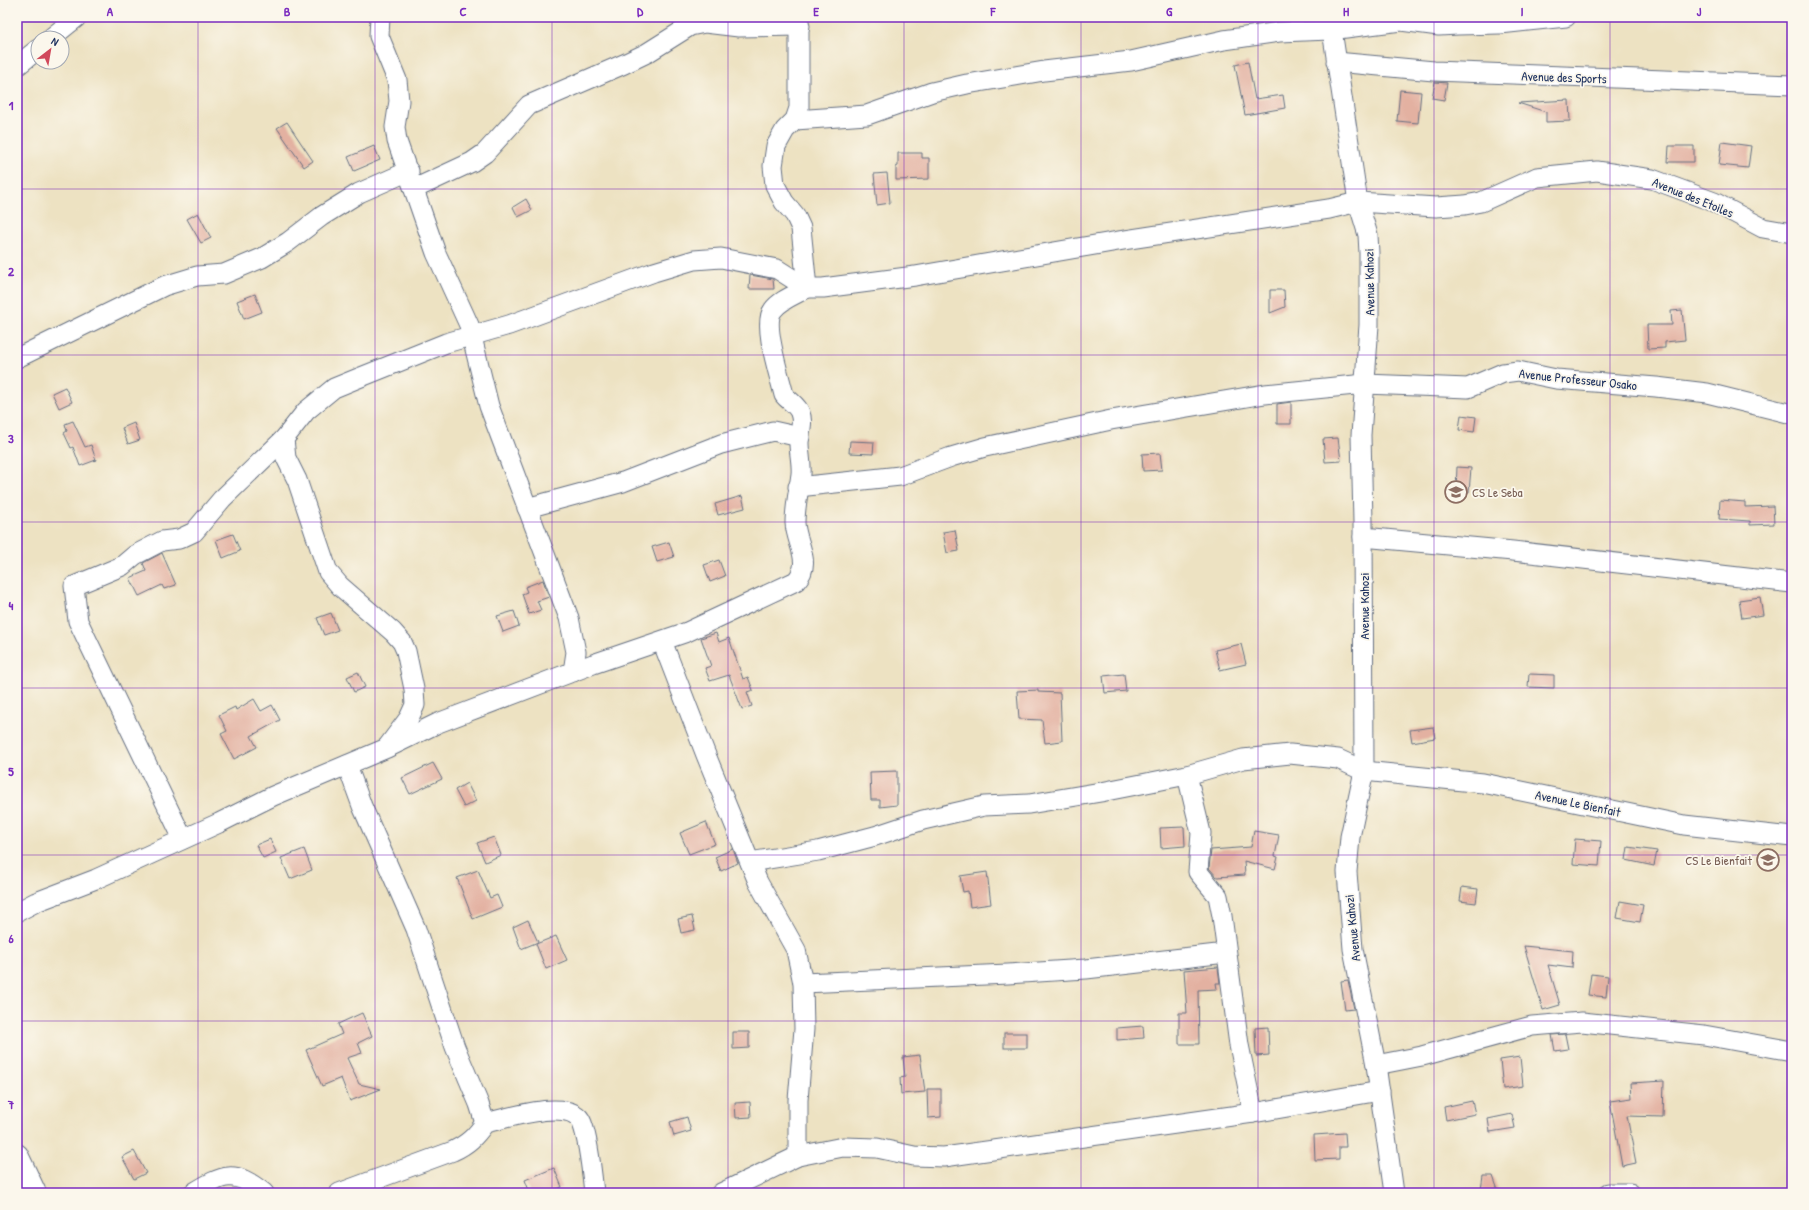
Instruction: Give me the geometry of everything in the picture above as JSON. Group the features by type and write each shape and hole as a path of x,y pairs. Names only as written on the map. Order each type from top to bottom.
{"main road":[{"path":"17,1155 35,1193"}],"street":[{"path":"61,30 76,17"},
{"path":"380,17 379,36 397,80 400,101 395,127 397,141 412,180 436,253 460,302 471,336 489,406 569,618 576,652 573,672"},
{"path":"795,120 867,115 932,92 967,84 1044,71 1131,61 1224,40 1330,23 1401,21 1439,26 1500,24 1566,17"},
{"path":"17,358 164,286 197,276 224,274 262,258 288,242 322,216 359,193 412,180 472,162 485,153 529,105 579,85 641,56 690,26 705,23 739,27 799,22 799,108 795,120 785,130 776,146 773,166 775,185 784,202 795,215 801,228 807,288"},
{"name":"Avenue Kahozi","path":"1330,23 1358,202 1368,235 1369,253 1369,325 1361,435 1364,771 1350,837 1347,872 1353,949 1376,1065 1394,1193"},
{"path":"17,66 30,55"},
{"name":"Avenue des Sports","path":"1336,62 1434,71 1792,85"},
{"name":"Avenue des Etoiles","path":"807,288 823,288 915,276 1124,240 1313,211 1358,202 1436,207 1465,205 1481,202 1537,177 1597,171 1652,179 1714,202 1763,228 1792,233"},
{"path":"183,839 78,621 74,586 122,566 135,555 162,541 178,539 194,532 222,498 284,439 306,410 334,388 446,343 509,325 654,272 694,260 721,258 778,269 807,288"},
{"path":"17,912 36,902 96,879 272,796 387,748 438,723 573,672 687,632 796,581 801,575 804,566 803,552 795,525 798,487 801,474 801,413 798,408 784,395 770,332 770,319 773,310 784,301 807,288"},
{"name":"Avenue Professeur Osako","path":"798,487 900,476 951,457 985,447 1048,435 1111,420 1265,394 1365,384 1468,388 1503,373 1518,371 1579,381 1656,386 1707,393 1792,414"},
{"path":"527,508 623,482 721,444 773,431 800,437"},
{"path":"284,439 286,458 297,480 328,572 340,586 393,632 402,642 406,651 414,690 415,705 409,718 394,736 387,748"},
{"path":"1363,537 1792,583"},
{"path":"662,641 706,755 758,882 796,950 803,983 804,1029 798,1100 798,1156"},
{"name":"Avenue Le Bienfait","path":"750,862 818,851 875,836 924,820 984,806 1036,803 1101,792 1186,775 1243,759 1290,754 1338,759 1364,771 1483,783 1684,825 1792,837"},
{"path":"348,765 362,806 416,928 455,1047 479,1104 485,1123"},
{"path":"1186,775 1201,833 1198,872 1218,896 1222,916 1239,1045 1253,1112"},
{"path":"803,983 1078,970 1226,953"},
{"path":"1376,1065 1422,1056 1532,1026 1582,1022 1704,1035 1792,1051"},
{"path":"721,1193 798,1156 850,1148 877,1148 914,1156 944,1157 1253,1112 1380,1091"},
{"path":"339,1193 453,1152 468,1144 485,1123 561,1109 572,1112 582,1122 594,1193"},
{"path":"193,1193 214,1180 229,1176 246,1180 264,1193"},
{"path":"1608,1193 1630,1193"}],"building":[{"path":"1248,62 1255,99 1283,95 1285,108 1245,115 1235,65"},
{"path":"1435,82 1447,83 1444,100 1432,98"},
{"path":"1400,90 1421,92 1418,123 1397,121"},
{"path":"1569,100 1570,121 1546,122 1546,112 1518,103"},
{"path":"287,122 313,161 304,167 277,128"},
{"path":"1722,142 1751,146 1748,168 1719,165"},
{"path":"374,146 380,160 354,171 348,157"},
{"path":"1669,146 1694,146 1694,162 1668,162"},
{"path":"898,153 922,153 922,158 929,158 929,179 896,180"},
{"path":"887,173 890,203 877,205 874,174"},
{"path":"526,199 532,210 518,217 513,207"},
{"path":"198,213 211,238 201,243 187,219"},
{"path":"750,275 773,279 774,289 749,289"},
{"path":"1270,290 1284,290 1285,307 1270,313"},
{"path":"255,294 262,312 244,319 237,301"},
{"path":"1682,310 1685,340 1665,342 1665,348 1648,349 1647,325 1672,325 1671,311"},
{"path":"65,387 72,402 59,408 52,393"},
{"path":"1291,402 1291,424 1277,424 1277,404"},
{"path":"1461,415 1476,417 1474,432 1459,430"},
{"path":"73,421 85,447 91,445 96,460 80,466 73,447 71,448 64,433 67,431 65,424"},
{"path":"134,423 140,440 128,444 122,428"},
{"path":"1338,438 1341,461 1325,462 1323,439"},
{"path":"850,441 874,442 873,454 849,453"},
{"path":"1160,453 1162,470 1143,471 1142,454"},
{"path":"1457,467 1471,468 1469,492 1456,492"},
{"path":"742,496 745,508 718,515 715,504"},
{"path":"1720,500 1745,502 1745,507 1773,506 1774,524 1750,525 1750,521 1719,519"},
{"path":"955,530 959,551 947,553 943,532"},
{"path":"233,534 240,551 223,558 216,540"},
{"path":"669,542 674,557 657,562 652,547"},
{"path":"162,553 176,585 164,589 162,585 139,596 130,578 146,571 143,563"},
{"path":"719,560 725,576 710,582 704,565"},
{"path":"543,580 549,597 537,601 541,610 529,614 522,594 527,592 525,587"},
{"path":"1760,597 1763,615 1742,618 1739,600"},
{"path":"514,611 519,626 503,632 497,616"},
{"path":"331,613 338,630 324,635 317,618"},
{"path":"716,633 719,642 729,638 743,679 748,677 753,690 747,692 752,706 742,709 729,675 710,681 705,668 711,666 701,638"},
{"path":"1241,644 1246,664 1220,670 1215,650"},
{"path":"358,672 365,687 354,692 347,677"},
{"path":"1124,674 1126,691 1105,693 1103,676"},
{"path":"1529,674 1554,675 1554,688 1528,687"},
{"path":"1038,690 1038,692 1060,693 1062,741 1045,743 1042,720 1019,719 1017,691"},
{"path":"254,699 261,711 272,705 280,720 251,736 257,747 234,759 221,734 227,731 219,715 235,707 236,710"},
{"path":"1433,727 1435,738 1412,742 1410,730"},
{"path":"433,763 442,779 410,794 402,778"},
{"path":"897,771 897,805 880,807 880,800 871,800 870,772"},
{"path":"467,783 476,801 464,807 455,790"},
{"path":"706,822 715,844 689,854 680,833"},
{"path":"1184,827 1185,846 1161,848 1160,828"},
{"path":"1254,831 1279,835 1275,856 1278,857 1275,869 1244,861 1245,875 1217,877 1209,868 1211,850 1251,847"},
{"path":"494,837 501,855 485,862 477,843"},
{"path":"270,839 276,852 263,858 256,845"},
{"path":"1575,839 1601,841 1599,866 1573,864"},
{"path":"1628,847 1657,851 1654,866 1626,860"},
{"path":"304,849 312,870 290,879 281,858"},
{"path":"733,849 738,863 721,871 715,857"},
{"path":"478,870 490,898 497,895 502,907 473,919 457,878"},
{"path":"987,872 991,904 970,907 968,891 963,892 960,876"},
{"path":"1462,887 1478,889 1476,903 1460,901"},
{"path":"1620,901 1643,905 1640,922 1617,918"},
{"path":"692,916 695,930 681,933 678,919"},
{"path":"528,920 538,942 521,949 513,927"},
{"path":"556,936 567,960 546,969 536,944"},
{"path":"1524,946 1573,951 1572,968 1548,965 1560,1005 1543,1010"},
{"path":"1218,967 1220,983 1216,983 1217,989 1198,990 1199,1044 1179,1044 1179,1013 1187,1013 1184,970"},
{"path":"1591,974 1608,976 1606,997 1588,995"},
{"path":"1348,980 1354,1009 1345,1010 1341,981"},
{"path":"362,1013 372,1036 358,1043 362,1053 347,1058 359,1084 381,1089 350,1101 341,1078 322,1086 306,1050 342,1034 338,1024"},
{"path":"1143,1026 1144,1038 1117,1040 1117,1028"},
{"path":"1268,1027 1269,1055 1256,1056 1255,1028"},
{"path":"733,1032 749,1032 749,1048 733,1049"},
{"path":"1004,1033 1027,1033 1027,1048 1004,1048"},
{"path":"1565,1034 1568,1049 1555,1051 1552,1035"},
{"path":"920,1055 925,1092 901,1094 900,1078 905,1077 903,1057"},
{"path":"1520,1057 1523,1086 1503,1089 1500,1060"},
{"path":"1664,1081 1663,1117 1627,1116 1636,1163 1622,1166 1610,1101 1632,1098 1631,1083"},
{"path":"927,1089 941,1089 941,1117 928,1118"},
{"path":"1472,1101 1475,1114 1446,1120 1444,1107"},
{"path":"750,1102 751,1117 736,1118 735,1103"},
{"path":"1512,1114 1515,1128 1490,1132 1488,1119"},
{"path":"687,1117 691,1131 674,1136 670,1122"},
{"path":"1345,1133 1346,1147 1339,1147 1339,1159 1315,1160 1314,1135"},
{"path":"134,1151 146,1173 134,1179 122,1157"},
{"path":"554,1168 562,1187 547,1193 530,1193 525,1180"},
{"path":"1483,1176 1493,1176 1499,1193 1486,1193 1485,1190 1481,1190"}],"place":[{"name":"CS Le Seba","path":"1456,492"},
{"name":"CS Le Bienfait","path":"1768,860"}]}
